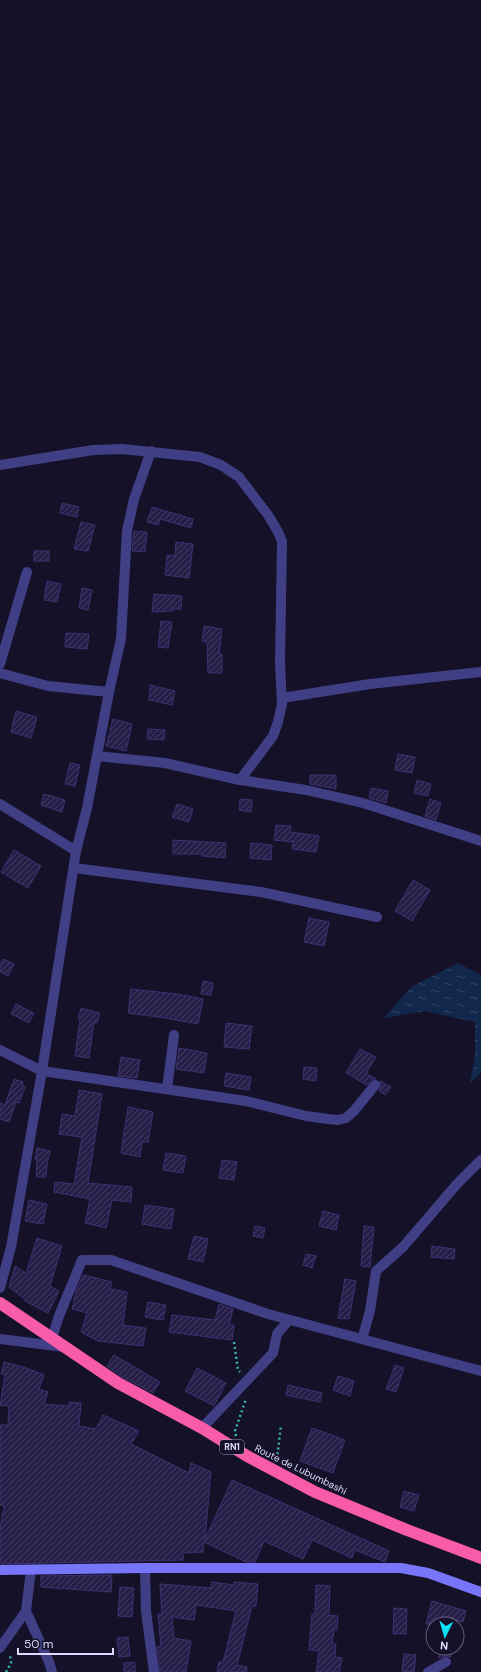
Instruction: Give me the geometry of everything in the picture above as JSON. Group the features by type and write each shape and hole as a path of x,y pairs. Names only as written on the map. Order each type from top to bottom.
{"highway":[{"name":"Route de Lubumbashi","path":"0,1303 118,1383 202,1428 247,1456 315,1492 407,1530 481,1558"}],"street":[{"path":"0,465 93,450 122,449 200,457 239,476 277,530 282,541 280,662 282,698 278,722 273,736 240,780"},
{"path":"0,1288 11,1247 42,1071 76,851 88,808 109,692 121,640 128,531 134,499 151,451"},
{"path":"0,664 27,572"},
{"path":"282,698 370,684 481,672"},
{"path":"0,673 48,686 109,692"},
{"path":"97,756 165,763 240,780 306,790 363,803 481,841"},
{"path":"0,804 76,851"},
{"path":"74,868 261,892 377,917"},
{"path":"167,1089 174,1035"},
{"path":"0,1050 42,1071 262,1104 306,1116 338,1120 346,1118 354,1111 375,1085"},
{"path":"362,1339 370,1311 376,1271 403,1248 457,1184 481,1160"},
{"path":"52,1338 59,1316 82,1260 111,1260 289,1320 481,1371"},
{"path":"202,1428 273,1353 277,1334 289,1320"},
{"path":"0,1339 64,1347"},
{"path":"145,1568 146,1611 154,1672"},
{"path":"0,1570 145,1568 401,1568 428,1573 481,1592"},
{"path":"1,1647 26,1611 31,1570"},
{"path":"26,1611 52,1672"},
{"path":"428,1672 446,1662"}],"path":[{"path":"234,1342 238,1370 249,1378"},
{"path":"236,1442 235,1431 247,1394"},
{"path":"274,1461 278,1458 281,1425"},
{"path":"1,1647 10,1651 11,1663 6,1672"}],"water":[{"path":"458,963 481,975 481,1073 470,1083 475,1055 475,1022 425,1011 384,1018 411,987"}],"building":[{"path":"62,503 79,507 77,517 60,513"},
{"path":"152,507 193,519 191,528 160,519 158,525 147,522"},
{"path":"81,522 95,525 88,551 74,549"},
{"path":"134,531 147,532 145,552 132,551"},
{"path":"176,542 193,544 189,578 165,575 167,555 175,556"},
{"path":"34,551 49,551 49,561 34,561"},
{"path":"47,581 61,584 57,602 44,600"},
{"path":"82,588 92,590 88,610 79,608"},
{"path":"154,594 182,596 181,609 152,612"},
{"path":"161,621 172,622 168,648 158,647"},
{"path":"204,626 222,629 219,654 222,654 222,673 208,673 207,642 202,641"},
{"path":"66,633 89,634 87,649 65,647"},
{"path":"150,685 175,691 172,705 149,700"},
{"path":"16,711 37,717 31,738 11,732"},
{"path":"113,719 132,724 126,751 106,746"},
{"path":"148,729 165,730 164,740 147,739"},
{"path":"398,754 415,757 412,773 395,770"},
{"path":"70,763 80,765 75,786 65,784"},
{"path":"310,775 336,775 336,789 310,784"},
{"path":"417,780 431,784 428,796 414,793"},
{"path":"371,788 388,791 386,803 369,798"},
{"path":"44,794 65,800 62,812 41,805"},
{"path":"240,799 252,800 251,812 239,810"},
{"path":"430,799 441,803 436,820 425,816"},
{"path":"177,804 193,809 189,822 172,817"},
{"path":"276,825 291,826 290,832 319,836 316,852 292,849 293,842 274,840"},
{"path":"173,840 226,843 225,858 202,856 202,854 173,854"},
{"path":"251,843 272,845 271,860 250,858"},
{"path":"14,850 41,866 28,888 1,872"},
{"path":"413,880 430,890 412,921 395,911"},
{"path":"309,918 329,922 324,946 304,942"},
{"path":"3,959 14,964 8,976 0,972 0,966"},
{"path":"203,981 213,983 211,995 201,994"},
{"path":"131,989 177,994 203,999 198,1024 128,1013"},
{"path":"16,1004 34,1013 29,1023 11,1014"},
{"path":"81,1008 100,1013 97,1023 94,1022 89,1058 75,1056 80,1018 78,1018"},
{"path":"226,1023 252,1026 249,1049 224,1047"},
{"path":"179,1048 207,1053 204,1073 176,1069"},
{"path":"360,1049 376,1057 366,1073 376,1079 372,1079 367,1085 346,1073"},
{"path":"121,1057 140,1060 137,1078 118,1076"},
{"path":"304,1067 317,1068 316,1081 303,1079"},
{"path":"226,1073 251,1077 249,1090 224,1086"},
{"path":"14,1079 23,1082 22,1085 25,1087 19,1103 16,1102 9,1122 0,1119 0,1103 5,1105"},
{"path":"380,1081 391,1087 386,1095 379,1091 381,1086"},
{"path":"79,1090 102,1094 88,1183 132,1187 131,1202 112,1200 106,1228 85,1223 90,1199 54,1192 55,1182 74,1184 82,1137 59,1134 62,1114 75,1116"},
{"path":"128,1107 153,1112 148,1142 142,1142 140,1157 121,1153"},
{"path":"37,1148 50,1151 46,1177 36,1177 37,1159 35,1159"},
{"path":"166,1153 186,1156 183,1173 163,1170"},
{"path":"222,1160 237,1162 234,1180 219,1178"},
{"path":"29,1200 47,1204 43,1224 25,1221"},
{"path":"145,1205 174,1209 171,1229 142,1224"},
{"path":"323,1211 339,1215 336,1230 319,1226"},
{"path":"255,1226 265,1228 263,1238 253,1236"},
{"path":"364,1226 374,1227 370,1267 361,1266"},
{"path":"194,1236 208,1239 203,1262 188,1259"},
{"path":"37,1238 62,1246 50,1286 59,1291 48,1313 25,1301 26,1300 9,1287 15,1266 26,1273"},
{"path":"432,1246 455,1249 454,1259 431,1257"},
{"path":"306,1254 316,1256 312,1268 303,1265"},
{"path":"83,1275 112,1282 110,1289 127,1292 123,1325 146,1328 143,1346 98,1341 81,1332 87,1313 72,1309 76,1291"},
{"path":"345,1279 356,1281 349,1319 338,1318"},
{"path":"148,1302 166,1305 163,1320 145,1317"},
{"path":"219,1304 233,1309 229,1325 234,1325 232,1340 169,1332 172,1315 215,1320"},
{"path":"114,1355 160,1382 153,1393 122,1377 107,1366"},
{"path":"4,1362 44,1375 39,1389 48,1392 44,1404 69,1406 69,1402 81,1403 79,1426 96,1429 103,1415 139,1431 131,1444 189,1473 191,1463 211,1472 205,1539 232,1480 389,1551 385,1562 355,1550 352,1558 312,1540 303,1559 264,1541 255,1562 246,1562 204,1542 203,1552 183,1553 183,1560 0,1564 0,1529 4,1506 0,1505 0,1425 8,1425 9,1406 0,1405 5,1375 1,1374"},
{"path":"395,1365 404,1368 396,1392 386,1389"},
{"path":"197,1368 226,1383 214,1406 185,1391"},
{"path":"338,1376 354,1381 350,1396 333,1390"},
{"path":"288,1385 322,1393 320,1402 286,1395"},
{"path":"312,1428 345,1440 333,1473 300,1461"},
{"path":"404,1491 419,1495 414,1511 400,1507"},
{"path":"112,1575 111,1592 41,1587 41,1576"},
{"path":"212,1582 234,1585 234,1582 258,1584 256,1606 252,1606 237,1665 247,1667 246,1672 217,1672 219,1662 223,1662 236,1611 196,1605 194,1620 172,1617 174,1638 191,1641 186,1672 160,1672 157,1647 161,1646 158,1614 162,1614 160,1584 211,1588"},
{"path":"316,1585 330,1586 329,1615 338,1616 337,1630 334,1630 332,1644 336,1644 335,1657 342,1658 339,1672 316,1672 319,1651 309,1650 312,1614 315,1614"},
{"path":"120,1587 134,1588 132,1617 118,1616"},
{"path":"432,1601 466,1611 465,1616 428,1616"},
{"path":"394,1608 407,1609 406,1634 393,1634"},
{"path":"128,1637 130,1656 119,1657 117,1638"},
{"path":"404,1654 416,1655 414,1672 402,1671"},
{"path":"135,1662 135,1672 124,1672 124,1663"}]}
